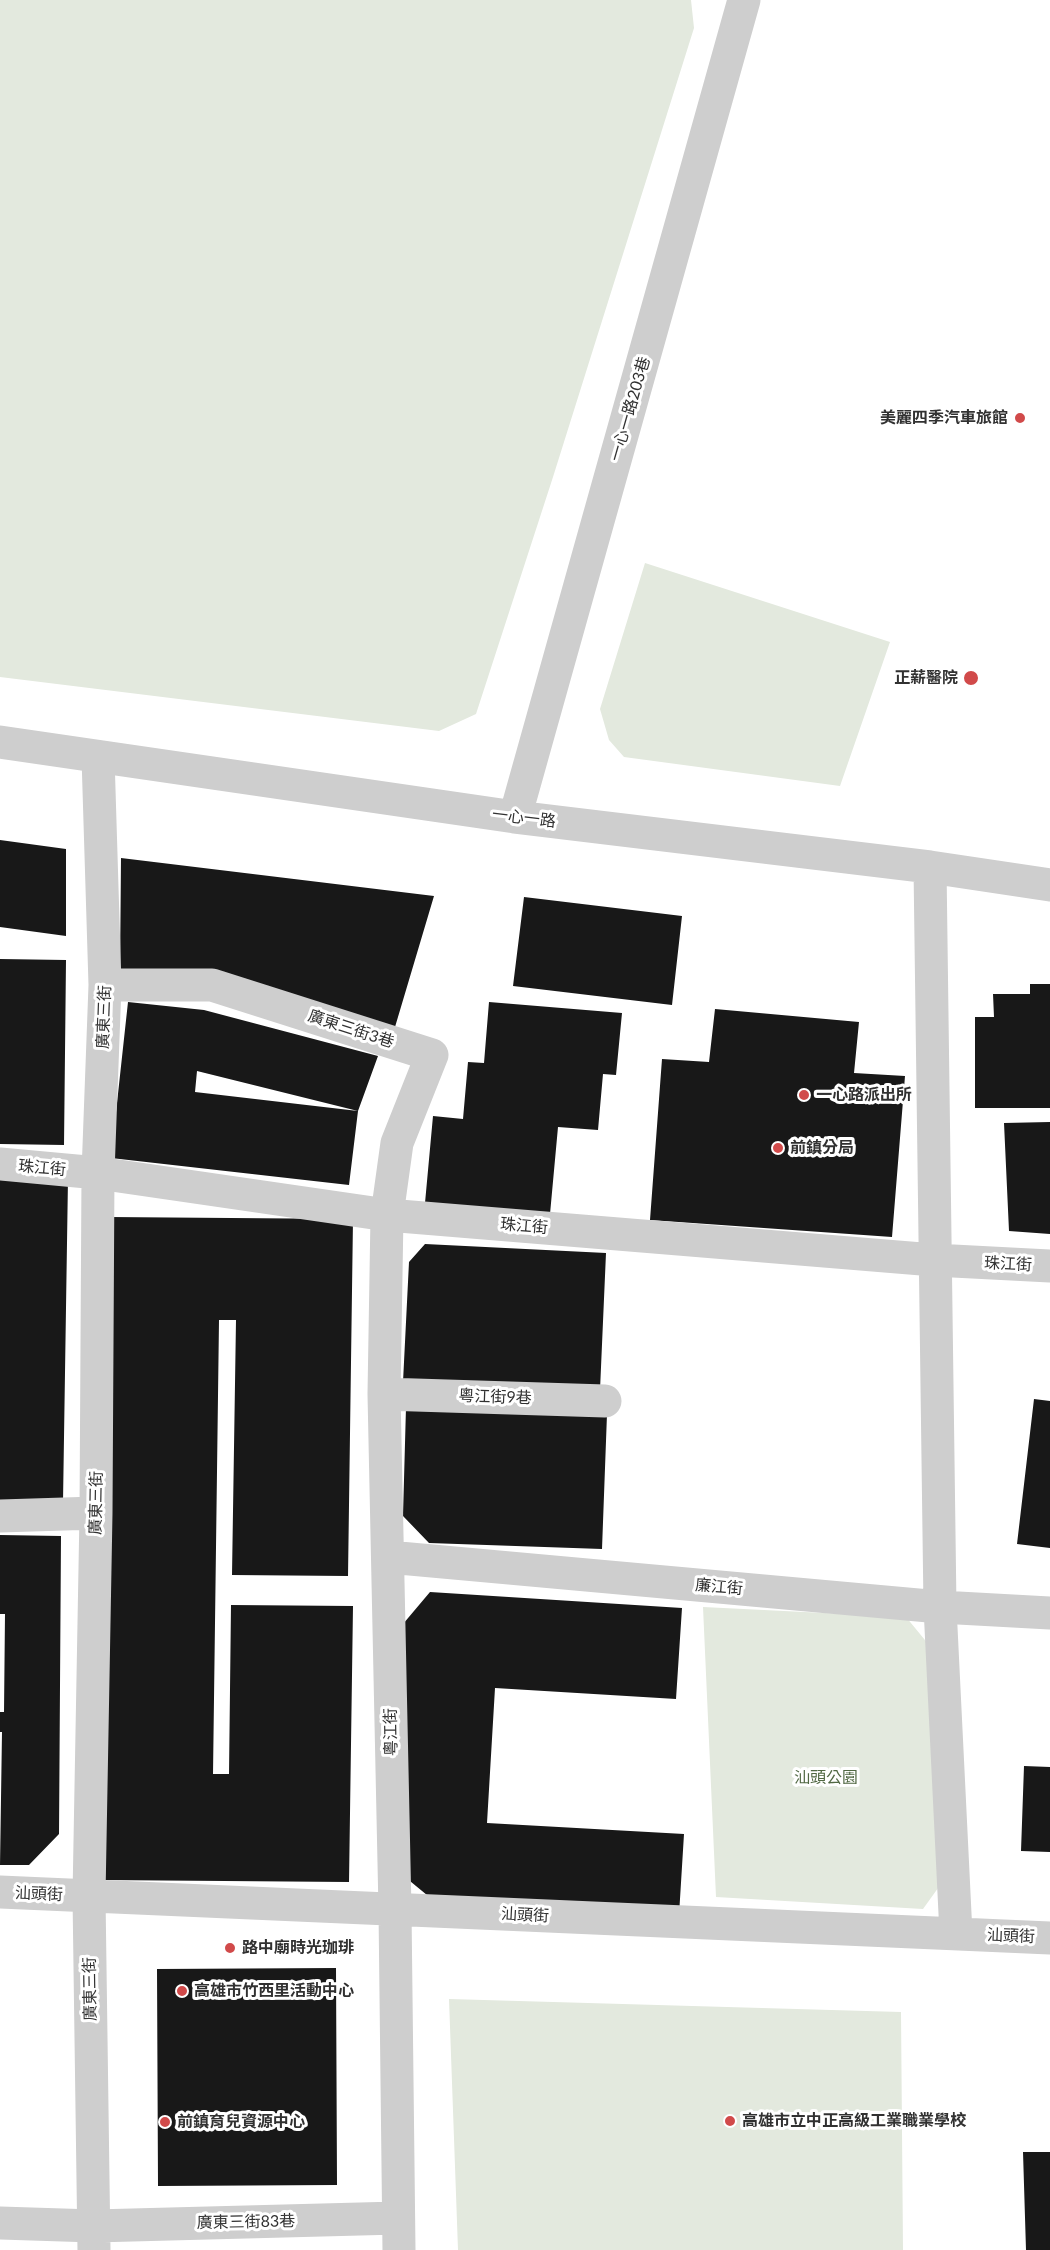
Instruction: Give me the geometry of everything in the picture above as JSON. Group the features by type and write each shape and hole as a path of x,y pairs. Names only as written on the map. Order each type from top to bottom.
{"street":[{"name":"一心一路203巷","path":"515,817 738,5"},
{"name":"一心一路","path":"0,742 515,817 930,867 1050,885"},
{"name":"廣東三街","path":"94,2238 89,1896 96,1513 98,1173 105,985 98,756"},
{"path":"930,867 940,1607 956,1934"},
{"name":"廣東三街3巷","path":"105,985 212,985 432,1055 397,1143 387,1215"},
{"name":"珠江街","path":"0,1164 98,1173 387,1215 934,1260 1050,1266"},
{"name":"粵江街","path":"387,1215 384,1394 395,1910 399,2250"},
{"name":"粵江街9巷","path":"384,1394 605,1401"},
{"path":"0,1516 96,1513"},
{"name":"廉江街","path":"388,1557 940,1607 1050,1613"},
{"name":"汕頭街","path":"0,1892 1050,1938"},
{"name":"廣東三街83巷","path":"0,2223 94,2238 398,2218"}],"green space":[{"path":"0,0 691,0 694,28 476,714 439,731 0,677"},
{"path":"645,563 890,642 840,786 624,757 609,740 600,709"},
{"name":"汕頭公園","path":"703,1607 906,1617 934,1651 946,1877 923,1909 716,1897"},
{"name":"高雄市立中正高級工業職業學校","path":"449,1999 901,2012 903,2250 458,2250"}],"building":[{"path":"0,840 66,849 66,936 0,927"},
{"path":"121,858 434,896 395,1027 120,974"},
{"path":"524,897 682,916 672,1005 513,986"},
{"path":"0,959 66,960 64,1145 0,1144"},
{"path":"1030,984 1050,984 1050,1108 975,1108 975,1017 994,1017 993,994 1030,994"},
{"path":"128,1002 204,1010 378,1056 358,1111 349,1185 111,1158","holes":["197,1071 358,1111 195,1092"]},
{"path":"489,1002 622,1013 616,1075 603,1074 598,1130 558,1127 550,1214 425,1203 433,1116 463,1119 468,1062 484,1063"},
{"name":"前鎮分局","path":"715,1009 859,1022 854,1073 905,1076 892,1237 650,1220 662,1059 709,1062"},
{"path":"1050,1122 1050,1234 1009,1231 1004,1123"},
{"path":"0,1177 68,1178 63,1502 0,1501"},
{"path":"109,1217 353,1219 348,1576 232,1575 236,1320 219,1320 213,1774 229,1774 231,1605 353,1606 349,1882 100,1880"},
{"path":"425,1244 606,1253 600,1390 403,1382 409,1262"},
{"path":"1034,1399 1050,1401 1050,1548 1017,1544"},
{"path":"406,1407 607,1414 602,1549 429,1543 403,1516"},
{"path":"0,1535 61,1536 59,1834 29,1865 0,1865 2,1732 0,1732 0,1712 4,1712 5,1614 0,1614"},
{"path":"430,1592 682,1608 676,1699 495,1688 487,1823 684,1834 679,1915 433,1900 399,1872 403,1624"},
{"path":"1024,1766 1050,1767 1050,1852 1021,1851"},
{"path":"336,1968 337,2185 158,2186 157,1969"},
{"path":"1023,2152 1050,2152 1050,2250 1026,2250"}],"place":[{"name":"美麗四季汽車旅館","path":"1020,418"},
{"name":"正薪醫院","path":"971,678"},
{"name":"一心路派出所","path":"804,1095"},
{"name":"前鎮分局","path":"778,1148"},
{"name":"路中廟時光珈琲","path":"230,1948"},
{"name":"高雄市竹西里活動中心","path":"182,1991"},
{"name":"高雄市立中正高級工業職業學校","path":"730,2121"},
{"name":"前鎮育兒資源中心","path":"165,2122"}]}
